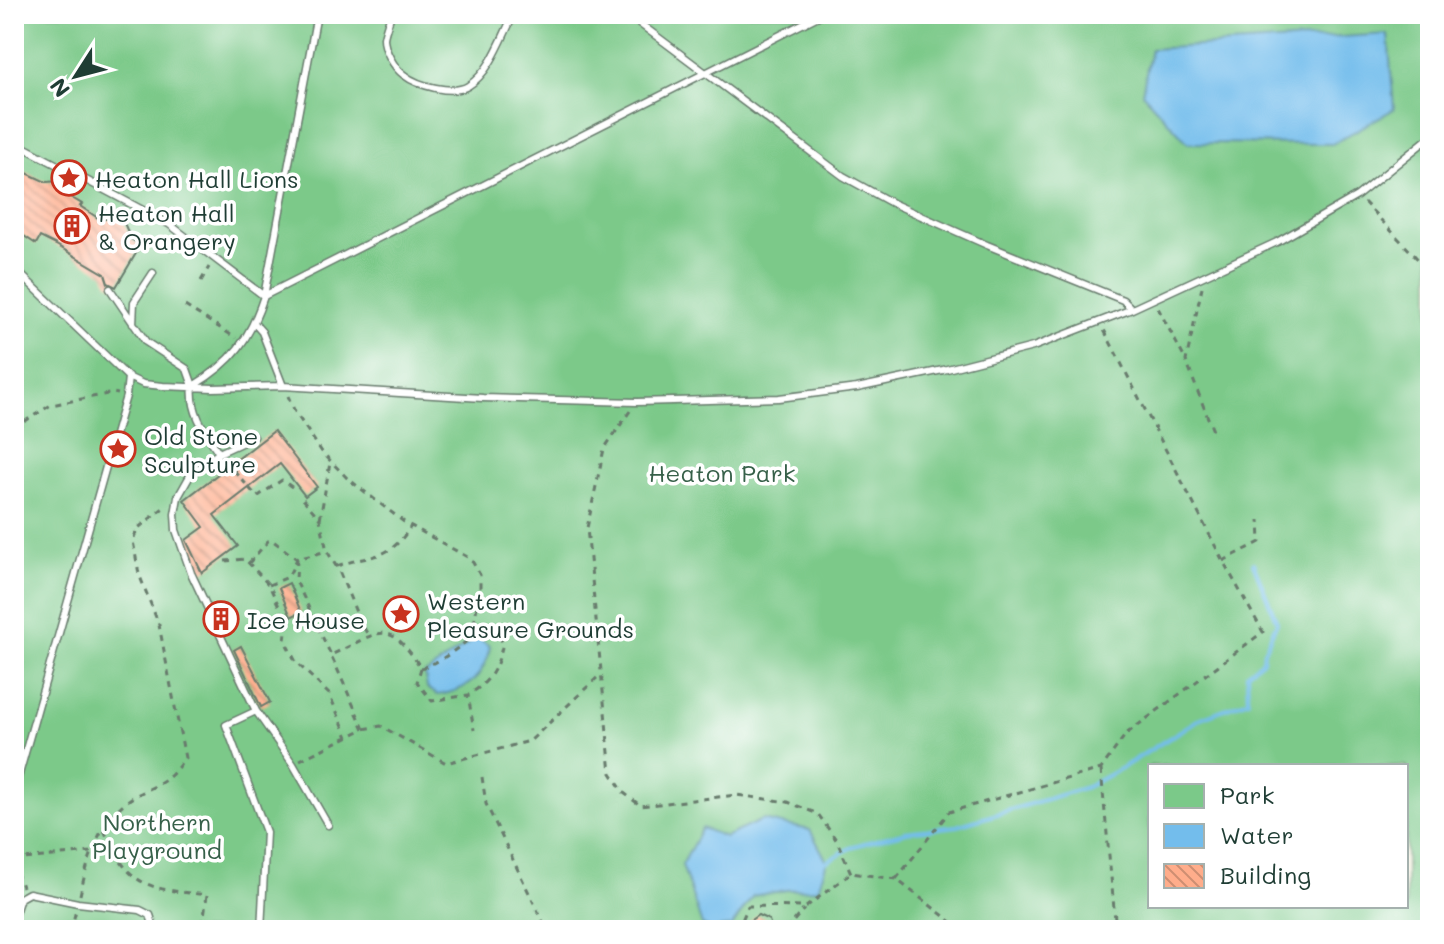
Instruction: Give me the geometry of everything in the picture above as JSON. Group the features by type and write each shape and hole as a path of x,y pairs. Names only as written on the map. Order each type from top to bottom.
{"lane":[{"path":"193,386 229,361 255,324 264,296 317,14"},
{"path":"391,14 384,38 392,61 404,75 418,82 450,89 465,88 480,77 514,14"},
{"path":"627,14 843,176 892,203 1123,300 1132,309"},
{"path":"264,296 822,14"},
{"path":"14,268 128,377 143,384 213,388 283,386 483,398 637,402 779,398 857,388 943,370 1033,347 1100,322 1277,242 1357,196 1430,137"},
{"path":"14,142 169,224 264,296"},
{"path":"133,326 134,302 153,273"},
{"path":"110,289 133,326 154,349 187,369 193,386 191,402 194,410 219,453"},
{"path":"255,324 262,332 283,386"},
{"path":"14,792 126,396 128,377"},
{"path":"254,437 219,453 191,474 178,497 176,530 182,552 256,711 293,764 328,825"},
{"path":"256,711 226,725 266,832 261,930"},
{"path":"14,916 24,894 34,893 78,903 140,910 150,915 155,930"}],"path":[{"path":"1357,196 1430,272"},
{"path":"201,281 206,273"},
{"path":"1186,361 1205,276"},
{"path":"1153,299 1186,361 1213,431"},
{"path":"185,306 234,337"},
{"path":"896,879 949,812 1101,769 1126,734 1263,632 1100,322"},
{"path":"283,386 295,412 331,462 374,500 411,526 471,559 480,575 472,637"},
{"path":"14,428 51,405 113,393 126,396"},
{"path":"637,402 604,449 587,528 611,773 624,793 641,806 736,795 788,802 818,814 837,841 851,873"},
{"path":"219,453 257,497 282,480 296,490"},
{"path":"331,462 320,519 327,551 368,635"},
{"path":"71,930 91,852 104,830 124,803 168,779 185,758 159,625 139,574 133,541 137,529 178,497"},
{"path":"303,499 320,519"},
{"path":"1223,561 1260,542 1259,520"},
{"path":"336,566 379,557 403,538 411,526"},
{"path":"249,563 272,540 297,559"},
{"path":"269,585 288,577 297,559 327,551"},
{"path":"225,561 245,559 269,585 287,623 285,641 296,662 329,694 348,737"},
{"path":"297,559 296,581 364,729"},
{"path":"288,577 296,581"},
{"path":"331,655 368,635 396,635 421,668 417,682 432,701 468,695 486,684 499,660 503,643 496,631 485,625 432,664 421,668"},
{"path":"293,764 364,729 381,726 446,763 530,741 601,674"},
{"path":"468,695 474,730"},
{"path":"1101,769 1116,930"},
{"path":"482,777 486,804 547,930"},
{"path":"104,830 114,852 129,873 143,884 207,895 202,930"},
{"path":"24,894 15,874 15,860 91,852"},
{"path":"786,930 806,907 851,873 896,879 962,930"},
{"path":"738,930 748,906 806,907"}],"green space":[{"name":"Heaton Park","path":"14,14 1430,14 1430,930 14,930"}],"water":[{"path":"1388,34 1394,109 1332,144 1188,143 1142,93 1151,49"},
{"path":"478,637 490,647 483,667 473,681 458,690 438,695 427,688 425,674"},
{"path":"762,820 810,830 827,861 818,889 786,890 753,896 732,926 711,929 702,925 682,865 702,828 725,837"}],"building":[{"name":"Heaton Hall & Orangery","path":"14,167 46,182 60,181 67,195 101,220 114,217 124,223 131,239 141,245 116,287 108,283 105,274 56,245 40,237 36,244 18,232 21,227 14,220"},
{"path":"274,431 317,487 305,496 280,464 214,515 238,546 202,573 186,540 204,527 184,500"},
{"path":"289,583 301,612 291,617 279,588"},
{"path":"241,646 270,702 261,707 234,650"},
{"path":"758,915 769,920 772,930 747,930 751,920"}],"waterway":[{"path":"827,861 854,846 906,832 957,826 1087,787 1201,718 1248,700 1247,673 1263,660 1277,622 1253,563"}],"place":[{"name":"Heaton Hall Lions","path":"69,178"},
{"name":"Heaton Hall & Orangery","path":"72,226"},
{"name":"Old Stone Sculpture","path":"118,449"},
{"name":"Western Pleasure Grounds","path":"401,614"},
{"name":"Ice House","path":"221,619"}],"park label":[{"name":"Northern Playground","path":"157,835"}]}
